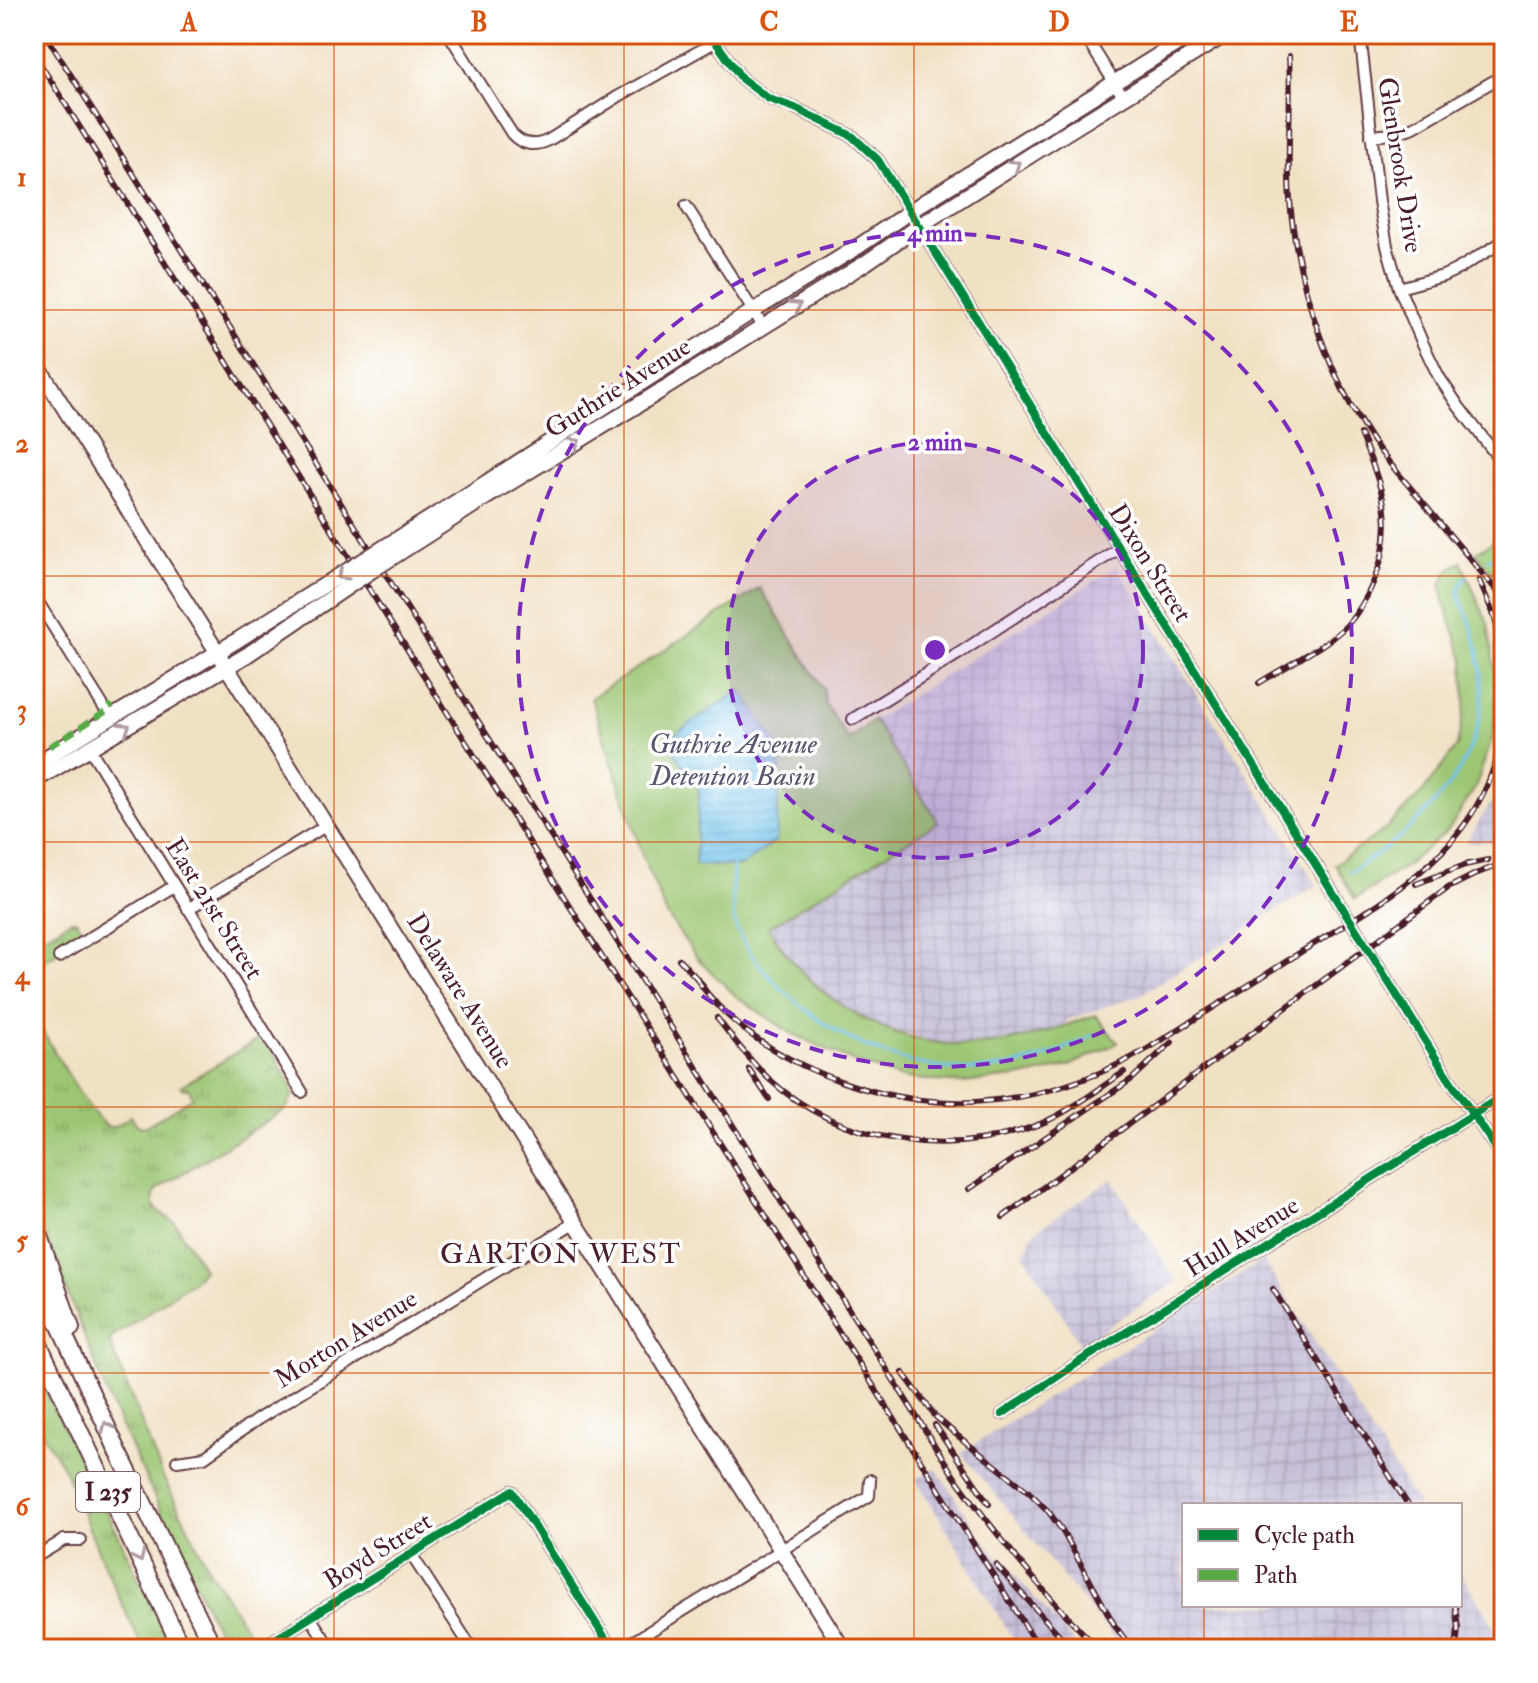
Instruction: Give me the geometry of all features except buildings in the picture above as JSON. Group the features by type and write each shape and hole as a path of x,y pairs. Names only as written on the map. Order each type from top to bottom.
{"highway":[{"path":"34,1222 95,1398"},
{"name":"I 235","path":"34,1270 214,1649"},
{"name":"I 235","path":"34,1334 182,1649"},
{"path":"34,1351 69,1410"}],"main road":[{"name":"Guthrie Avenue","path":"34,781 247,655 753,311 1192,34"},
{"name":"Guthrie Avenue","path":"34,765 482,493 646,400 1226,34"},
{"name":"Delaware Avenue","path":"34,360 843,1649"}],"street":[{"path":"449,34 512,134 528,144 541,144 549,140 713,38"},
{"path":"1084,34 1124,98"},
{"name":"Glenbrook Drive","path":"1360,34 1379,201 1399,288 1439,377 1504,465"},
{"name":"Dixon Street","path":"713,38 742,79 769,99 852,136 878,160 1473,1115 1504,1157"},
{"path":"1371,136 1414,127 1504,75"},
{"path":"686,206 763,326"},
{"path":"1399,288 1443,276 1504,241"},
{"path":"853,719 1118,549"},
{"path":"34,596 110,717"},
{"name":"East 21st Street","path":"90,749 302,1092"},
{"path":"188,909 327,825"},
{"path":"59,957 174,886"},
{"name":"Hull Avenue","path":"1002,1414 1079,1362 1504,1095"},
{"name":"Morton Avenue","path":"177,1461 204,1457 258,1419 576,1222"},
{"path":"621,1649 869,1496 870,1480"},
{"name":"Boyd Street","path":"266,1645 512,1491 612,1649"},
{"path":"34,1558 64,1540 81,1540"},
{"path":"411,1554 472,1649"},
{"path":"310,1617 331,1649"}],"shaded area":[{"path":"1117,567 1317,885 1140,995 1070,1019 1059,1028 1022,1038 966,1045 937,1042 885,1028 843,1007 820,990 790,959 768,928 938,822 874,720"},
{"path":"1504,778 1504,841 1465,843 1493,800"},
{"path":"1112,1179 1177,1282 1081,1344 1024,1254 1034,1232"},
{"path":"1263,1260 1417,1503 1182,1503 1182,1607 1462,1607 1462,1575 1504,1641 1504,1649 1123,1649 961,1453"},
{"path":"936,1468 979,1535 1080,1649 1019,1649 916,1479"}],"green space":[{"path":"1504,534 1504,587 1475,553"},
{"path":"1461,561 1488,624 1497,686 1493,736 1475,788 1449,829 1407,865 1355,899 1335,864 1384,830 1422,793 1457,746 1465,707 1464,660 1441,584 1448,571"},
{"path":"760,588 824,690 825,703 848,740 874,720 938,822 769,927 785,952 804,974 851,1011 906,1035 935,1042 982,1045 1015,1040 1095,1015 1118,1043 1069,1066 1032,1075 962,1083 902,1078 852,1061 791,1033 738,998 698,959 667,915 643,857 591,698"},
{"path":"71,920 77,921 86,930 84,936 46,960 34,972 34,943"},
{"path":"34,1016 81,1095 109,1127 131,1116 137,1125 146,1126 193,1097 188,1088 181,1086 264,1036 292,1087 293,1095 286,1109 156,1190 156,1208 178,1226 203,1270 193,1281 109,1340 163,1477 208,1567 258,1649 226,1649 113,1409 34,1206"},
{"path":"34,1368 172,1649 143,1649 65,1470 34,1420"}],"water":[{"name":"Guthrie Avenue Detention Basin","path":"741,690 781,751 776,841 741,866 695,865 699,789 666,740"}],"waterway":[{"path":"1488,559 1498,554 1504,557"},
{"path":"1349,873 1418,820 1456,775 1469,750 1478,723 1482,685 1475,639 1459,593 1466,577"},
{"path":"733,863 734,918 754,958 785,992 811,1014 870,1048 902,1060 936,1067 969,1069 1003,1067 1037,1059 1093,1035"}],"railway":[{"path":"45,34 954,1476 1023,1566 1099,1649"},
{"path":"34,54 1040,1649"},
{"path":"1289,56 1292,220 1310,307 1330,363 1377,447 1504,599"},
{"path":"1259,683 1338,633 1355,615 1373,583 1381,562 1386,524 1381,490 1360,434"},
{"path":"1479,580 1495,618 1504,659"},
{"path":"697,979 719,1007 744,1030 773,1050 848,1084 891,1095 935,1101 979,1102 1065,1086 1149,1048 1405,884 1460,831 1480,800 1495,763 1504,720"},
{"path":"1416,884 1465,865 1488,860"},
{"path":"1003,1217 1448,888 1504,863"},
{"path":"679,959 703,985"},
{"path":"717,1018 762,1072 798,1101 829,1119 898,1139 934,1143 1006,1135 1051,1119 1124,1072"},
{"path":"969,1189 1132,1079 1172,1042"},
{"path":"749,1069 769,1099"},
{"path":"1273,1289 1407,1503"},
{"path":"903,1373 936,1417 1048,1511 1062,1530 1115,1626 1132,1649"},
{"path":"935,1425 989,1504"},
{"path":"996,1565 1072,1649"},
{"path":"1455,1607 1456,1649"}],"marked path":[{"path":"34,756 107,711 112,704"}],"cycle path":[{"path":"710,34 742,79 769,99 852,136 878,160 1447,1076 1504,1157"},
{"path":"1002,1414 1079,1362 1504,1095"},
{"path":"266,1645 512,1491 612,1649"}],"district":[{"name":"GARTON WEST","path":"561,1254"}]}
